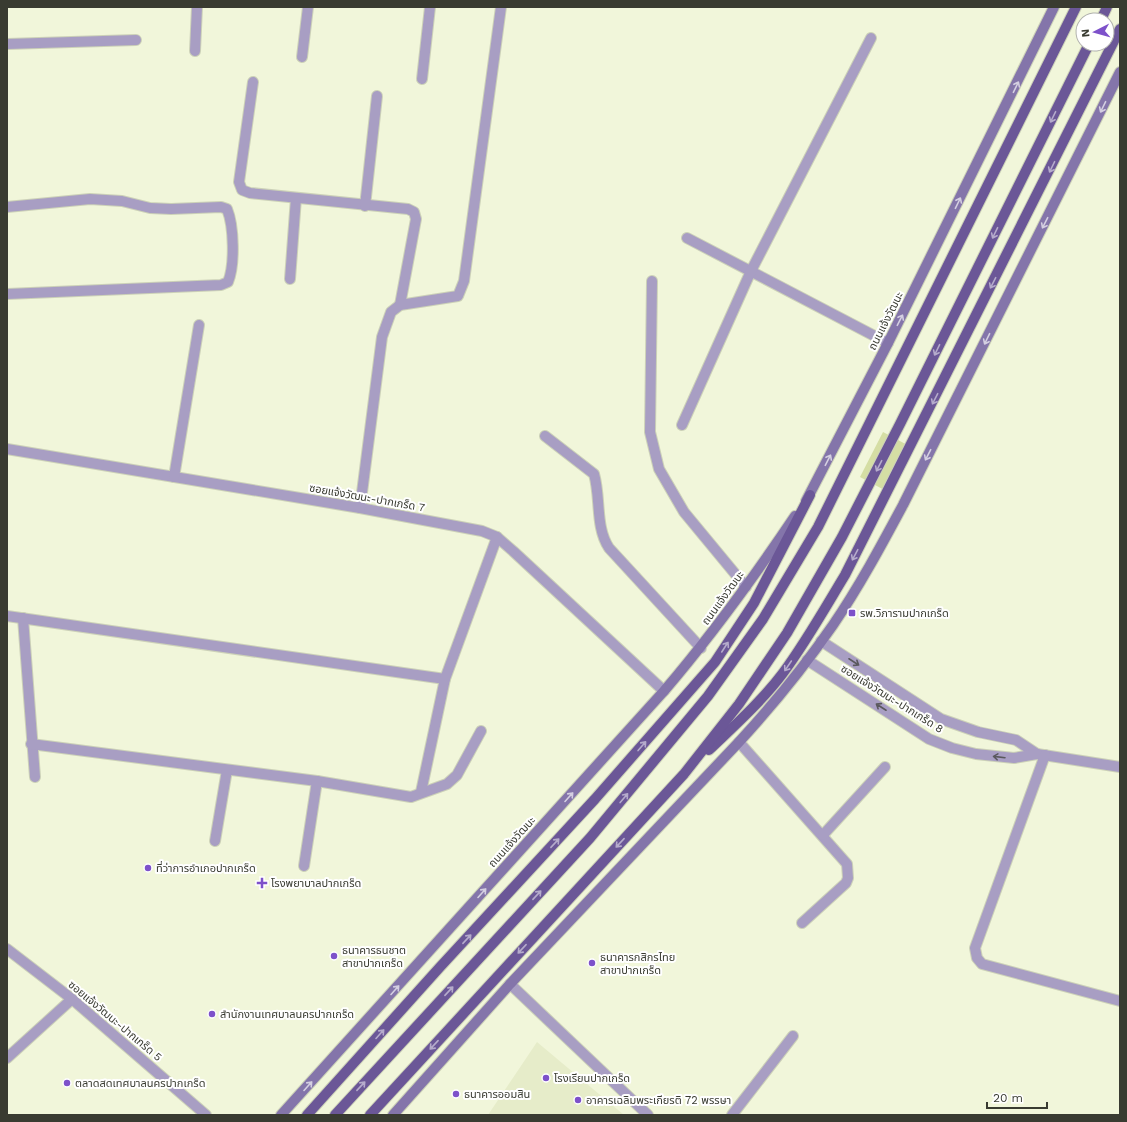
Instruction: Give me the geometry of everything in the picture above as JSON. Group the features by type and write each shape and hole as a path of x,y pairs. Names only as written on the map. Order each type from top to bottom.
{"main road":[{"name":"ถนนแจ้งวัฒนะ","path":"281,1115 664,691 701,648 746,587 810,495 888,343 1054,7"},
{"path":"335,1115 590,838 708,696 763,619 818,527 1076,7"},
{"path":"370,1115 684,774 748,713 782,673 820,617 874,520 1120,29"},
{"path":"684,774 739,704 782,639 842,537 900,424 1085,52"},
{"path":"393,1115 510,984 740,742 777,700 822,641 860,582 903,505 1120,72"},
{"path":"308,1115 440,967 596,800 715,662 754,603 810,495"}],"street":[{"path":"195,51 197,7"},
{"path":"302,57 308,7"},
{"path":"422,79 430,7"},
{"path":"360,508 382,337 390,312 400,305 458,296 464,281 501,7"},
{"path":"682,425 751,272 871,38"},
{"path":"7,44 136,40"},
{"path":"253,82 239,182 242,190 250,193 365,206 408,209 414,212 416,220 400,305"},
{"path":"365,206 377,96"},
{"path":"290,279 296,198"},
{"path":"7,207 90,199 122,201 150,208 171,209 221,207 227,209 231,219 231,273 228,282 221,285 7,294"},
{"path":"687,238 888,343"},
{"path":"652,281 650,432 659,469 684,512 746,587"},
{"path":"174,477 199,325"},
{"path":"545,436 594,474 597,483 603,538 610,548 701,648"},
{"name":"ซอยแจ้งวัฒนะ-ปากเกร็ด 7","path":"7,449 360,508 482,531 497,537 664,691"},
{"path":"421,792 446,679 497,537"},
{"path":"7,616 446,679"},
{"path":"23,618 31,744 35,777"},
{"name":"ซอยแจ้งวัฒนะ-ปากเกร็ด 8","path":"822,641 941,719 978,732 1016,740 1041,754"},
{"name":"ซอยแจ้งวัฒนะ-ปากเกร็ด 8","path":"807,660 929,739 976,754 1014,758 1041,754 1120,767"},
{"path":"31,744 317,781 411,797 421,792 447,784 457,775 481,731"},
{"path":"740,742 847,864 848,878 846,883 802,923"},
{"path":"1041,754 975,948 977,958 982,964 1120,1001"},
{"path":"822,835 884,766"},
{"path":"215,841 227,770"},
{"path":"304,866 317,781"},
{"name":"ซอยแจ้งวัฒนะ-ปากเกร็ด 5","path":"7,949 72,999 206,1115"},
{"path":"510,984 648,1115"},
{"path":"7,1058 72,999"},
{"path":"732,1115 794,1036"}],"shaded area":[{"path":"883,432 913,448 890,493 860,477"},
{"name":"โรงเรียนปากเกร็ด","path":"537,1042 624,1115 488,1115"}],"place":[{"name":"รพ.วิภารามปากเกร็ด","path":"852,613"},
{"name":"ที่ว่าการอำเภอปากเกร็ด","path":"148,868"},
{"name":"โรงพยาบาลปากเกร็ด","path":"262,883"},
{"name":"ธนาคารธนชาต สาขาปากเกร็ด","path":"334,956"},
{"name":"ธนาคารกสิกรไทย สาขาปากเกร็ด","path":"592,963"},
{"name":"สำนักงานเทศบาลนครปากเกร็ด","path":"212,1014"},
{"name":"โรงเรียนปากเกร็ด","path":"546,1078"},
{"name":"ตลาดสดเทศบาลนครปากเกร็ด","path":"67,1083"},
{"name":"ธนาคารออมสิน","path":"456,1094"},
{"name":"อาคารเฉลิมพระเกียรติ 72 พรรษา","path":"578,1100"}]}
